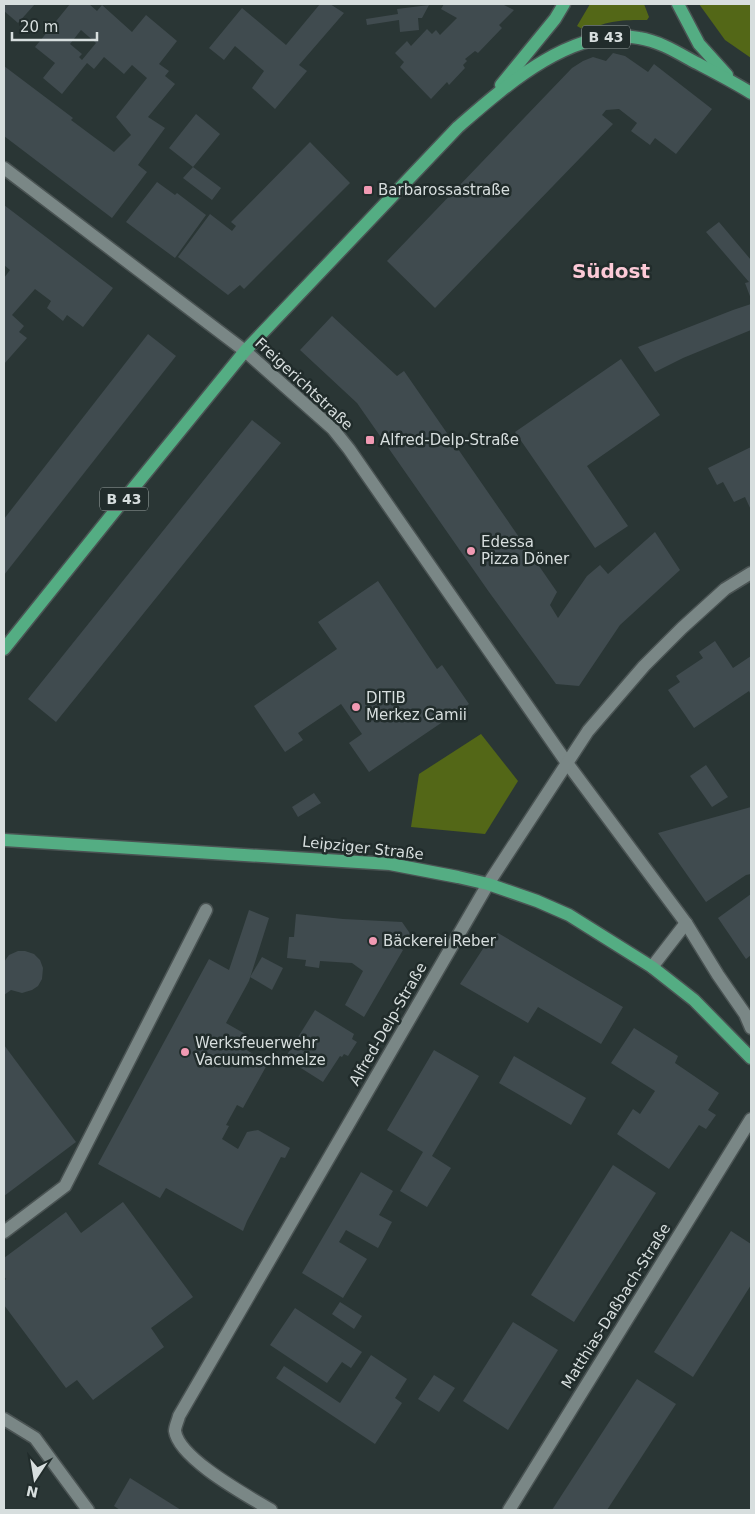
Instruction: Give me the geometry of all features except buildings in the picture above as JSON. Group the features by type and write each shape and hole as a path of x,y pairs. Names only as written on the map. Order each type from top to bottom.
{"main road":[{"name":"B 43","path":"485,103 554,19 564,4"},
{"name":"B 43","path":"678,4 698,44 734,82"},
{"name":"B 43","path":"4,649 246,351 458,127 524,72 553,56 595,39 638,37 672,50 734,82 751,93"},
{"name":"Leipziger Straße","path":"4,840 390,864 488,884 568,914 652,967 694,1000 751,1058"}],"street":[{"name":"Freigerichtstraße","path":"4,168 246,351 333,429 349,449 567,763"},
{"name":"Alfred-Delp-Straße","path":"271,1510 205,1468 189,1455 177,1438 175,1429 179,1416 488,884 588,731 644,666 711,601 751,573"},
{"path":"567,763 686,923 718,975 746,1014 751,1028"},
{"path":"4,1232 65,1186 206,910"},
{"path":"652,967 686,923"},
{"name":"Matthias-Daßbach-Straße","path":"509,1510 751,1119"},
{"path":"4,1419 35,1438 88,1510"}],"green space":[{"path":"590,4 644,4 649,17 647,20 609,23 586,31 577,26"},
{"path":"699,4 751,4 751,58 725,40"},
{"path":"481,734 518,781 485,834 411,827 419,774"}],"place":[{"name":"Barbarossastraße","path":"368,190"},
{"name":"Alfred-Delp-Straße","path":"370,440"},
{"name":"Edessa Pizza Döner","path":"471,551"},
{"name":"DITIB Merkez Camii","path":"356,707"},
{"name":"Bäckerei Reber","path":"373,941"},
{"name":"Werksfeuerwehr Vacuumschmelze","path":"185,1052"}],"district":[{"name":"Südost","path":"611,271"}]}
